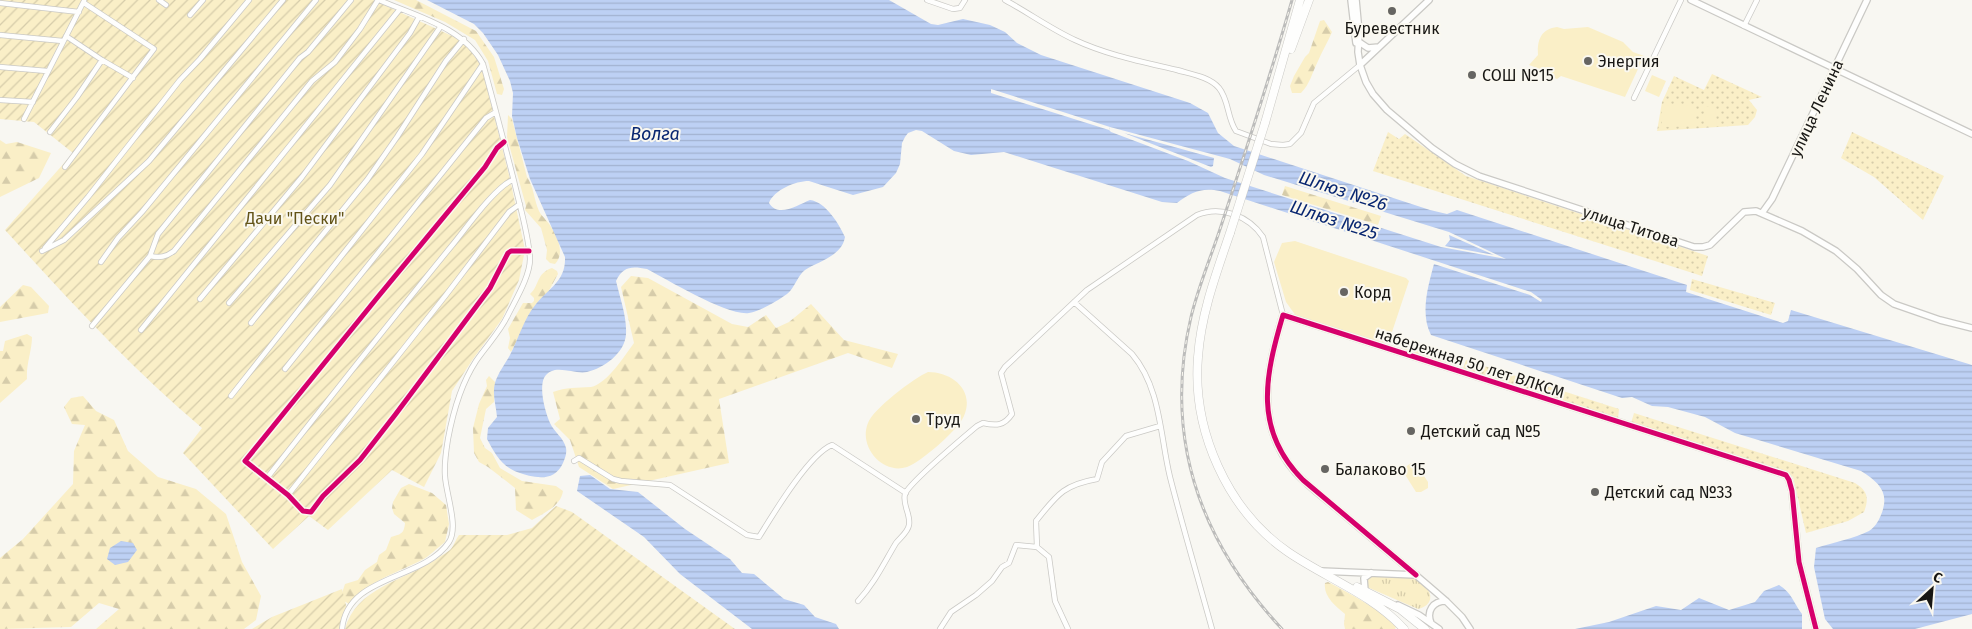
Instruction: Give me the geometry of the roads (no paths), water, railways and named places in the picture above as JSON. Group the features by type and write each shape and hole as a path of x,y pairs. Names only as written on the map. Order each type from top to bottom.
{"highway":[{"path":"1300,0 1265,123 1212,287 1200,342 1197,376 1198,392 1204,426 1224,478 1247,513 1264,532 1282,547 1320,571 1366,596 1404,629"},
{"path":"1276,86 1309,0"},
{"path":"1366,596 1382,599 1428,626"}],"street":[{"path":"159,0 166,5"},
{"path":"190,16 203,0"},
{"path":"249,0 180,80 88,197 42,251 64,240 149,161 284,0"},
{"path":"101,262 118,238 142,212 316,0"},
{"path":"92,326 150,256 158,234 300,58 308,52 351,0"},
{"path":"150,256 160,258 168,256 174,251 312,81 335,62 379,0 441,26 464,39 477,53 483,64 520,204 529,251 529,265 499,333 476,360 466,378 450,428 444,458 452,528 450,540 442,550 423,565 368,590 350,608 343,620 342,629"},
{"path":"927,0 953,9 960,8 965,0"},
{"path":"1005,0 1076,40 1122,56 1188,73 1213,83 1219,88 1224,98 1236,131 1271,144 1283,145 1294,141 1301,133 1314,103 1360,65 1429,0"},
{"path":"1351,0 1358,52"},
{"name":"улица Титова","path":"1356,0 1358,52 1360,65 1369,88 1387,110 1432,148 1455,164 1479,176 1694,247 1710,245 1744,212 1751,210 1762,213"},
{"path":"1634,98 1681,0"},
{"path":"1690,0 1972,134"},
{"path":"1744,26 1757,0"},
{"name":"улица Ленина","path":"1762,213 1772,199 1867,0"},
{"path":"24,119 84,1 154,49 65,166"},
{"path":"0,3 79,12"},
{"path":"141,330 400,9"},
{"path":"200,299 302,176 410,33 419,17"},
{"path":"230,303 330,185 441,26"},
{"path":"0,35 64,39 133,78"},
{"path":"251,323 367,180 446,61 464,39"},
{"path":"1359,42 1368,48 1380,47"},
{"path":"50,132 78,98 102,60"},
{"path":"231,396 422,154 483,64"},
{"path":"0,67 47,72"},
{"path":"0,100 33,102"},
{"path":"285,369 486,118 496,112"},
{"path":"504,142 497,148 485,167 376,298 245,461 304,511 310,512 323,496 360,460 395,415 490,288 508,253 510,251 529,251"},
{"path":"267,478 418,285 506,182 513,180"},
{"path":"288,496 509,212 520,204"},
{"path":"858,601 867,591 897,542 908,528 910,522 905,498 906,493 927,471 977,426 983,422 994,426 1007,421 1012,414 1001,373 1004,367 1101,279 1196,215 1206,211 1215,211 1246,220 1257,228 1263,237 1284,316 1269,366 1266,392 1270,420 1279,446 1290,465 1304,481 1446,601 1462,617 1470,629"},
{"path":"1762,213 1802,231 1836,251 1857,269 1881,296 1894,304 1933,318 1972,328"},
{"path":"1074,302 1132,354 1140,363 1151,387 1170,476 1212,629"},
{"name":"набережная 50 лет ВЛКСМ","path":"1284,316 1786,475 1790,480 1792,491 1800,568 1816,629"},
{"path":"1068,629 1055,600 1049,558 1038,547 1036,521 1058,494 1078,482 1097,479 1102,462 1126,436 1160,426"},
{"path":"574,461 579,458 621,481 670,485 747,535 759,538 786,494 804,471 826,447 832,445 906,493"},
{"path":"940,629 951,612 976,595 992,581 1002,567 1009,563 1016,546 1038,547"},
{"path":"1394,573 1399,569 1398,560"},
{"path":"1320,571 1416,575"},
{"path":"1366,596 1364,578 1371,573"},
{"path":"1439,629 1428,626 1430,609 1436,603 1446,601"}],"water":[{"name":"Волга","path":"427,0 889,0 931,24 938,25 963,19 990,25 1005,32 1017,43 1041,55 1190,103 1208,113 1218,133 1234,146 1430,210 1447,214 1457,210 1687,285 1686,292 1783,323 1788,321 1791,310 1972,365 1972,614 1915,629 1833,629 1825,619 1814,567 1816,548 1863,534 1876,524 1884,507 1884,495 1878,484 1868,475 1861,471 1735,433 1705,417 1668,407 1652,406 1632,397 1622,398 1431,335 1426,318 1426,300 1434,264 1530,295 1541,302 1542,300 1531,292 1220,191 1202,190 1192,193 1177,203 1162,202 1004,152 971,155 954,151 922,131 916,130 908,133 905,137 902,143 900,164 896,173 883,187 853,195 809,181 803,181 786,187 775,194 769,203 778,210 788,209 810,200 821,205 831,214 845,237 843,244 835,253 805,270 787,294 764,308 749,313 727,309 647,269 628,268 622,272 616,281 624,314 626,334 625,341 618,353 607,363 594,370 582,372 558,370 548,373 544,378 542,394 546,413 566,448 563,463 554,474 549,476 537,477 517,472 502,462 487,439 488,428 497,417 494,387 524,323 536,304 560,278 565,265 565,257 530,179 517,138 512,116 513,93 510,81 498,55 483,33 474,24","holes":["1110,127 1230,159 1264,175 1449,232 1506,259 1441,247 1225,178 1188,161 1109,130"]},
{"path":"1124,133 1214,158 1213,166 1211,167"},
{"path":"1449,235 1494,255 1445,246 1450,240"},
{"path":"590,475 610,489 638,492 685,529 730,559 742,573 754,574 784,599 804,605 815,617 836,624 839,629 752,629 680,574 644,537 577,491 580,476"},
{"path":"121,541 133,543 137,550 128,562 115,565 107,559 110,548"},
{"path":"1779,585 1790,595 1802,614 1802,629 1575,629 1609,622 1656,606 1681,610 1699,598 1729,610 1755,602 1764,591"}],"railway":[{"path":"1282,629 1253,595 1229,560 1210,523 1195,485 1186,445 1182,404 1184,361 1194,305 1250,138 1292,0"}],"place":[{"name":"Буревестник","path":"1392,11"},
{"name":"Энергия","path":"1588,61"},
{"name":"СОШ №15","path":"1472,75"},
{"name":"Корд","path":"1344,292"},
{"name":"Труд","path":"916,419"},
{"name":"Детский сад №5","path":"1411,431"},
{"name":"Балаково 15","path":"1325,469"},
{"name":"Детский сад №33","path":"1595,492"}],"water label":[{"name":"Шлюз №26","path":"1343,191"},
{"name":"Шлюз №25","path":"1334,220"}],"park label":[{"name":"Дачи \"Пески\"","path":"295,218"}]}
